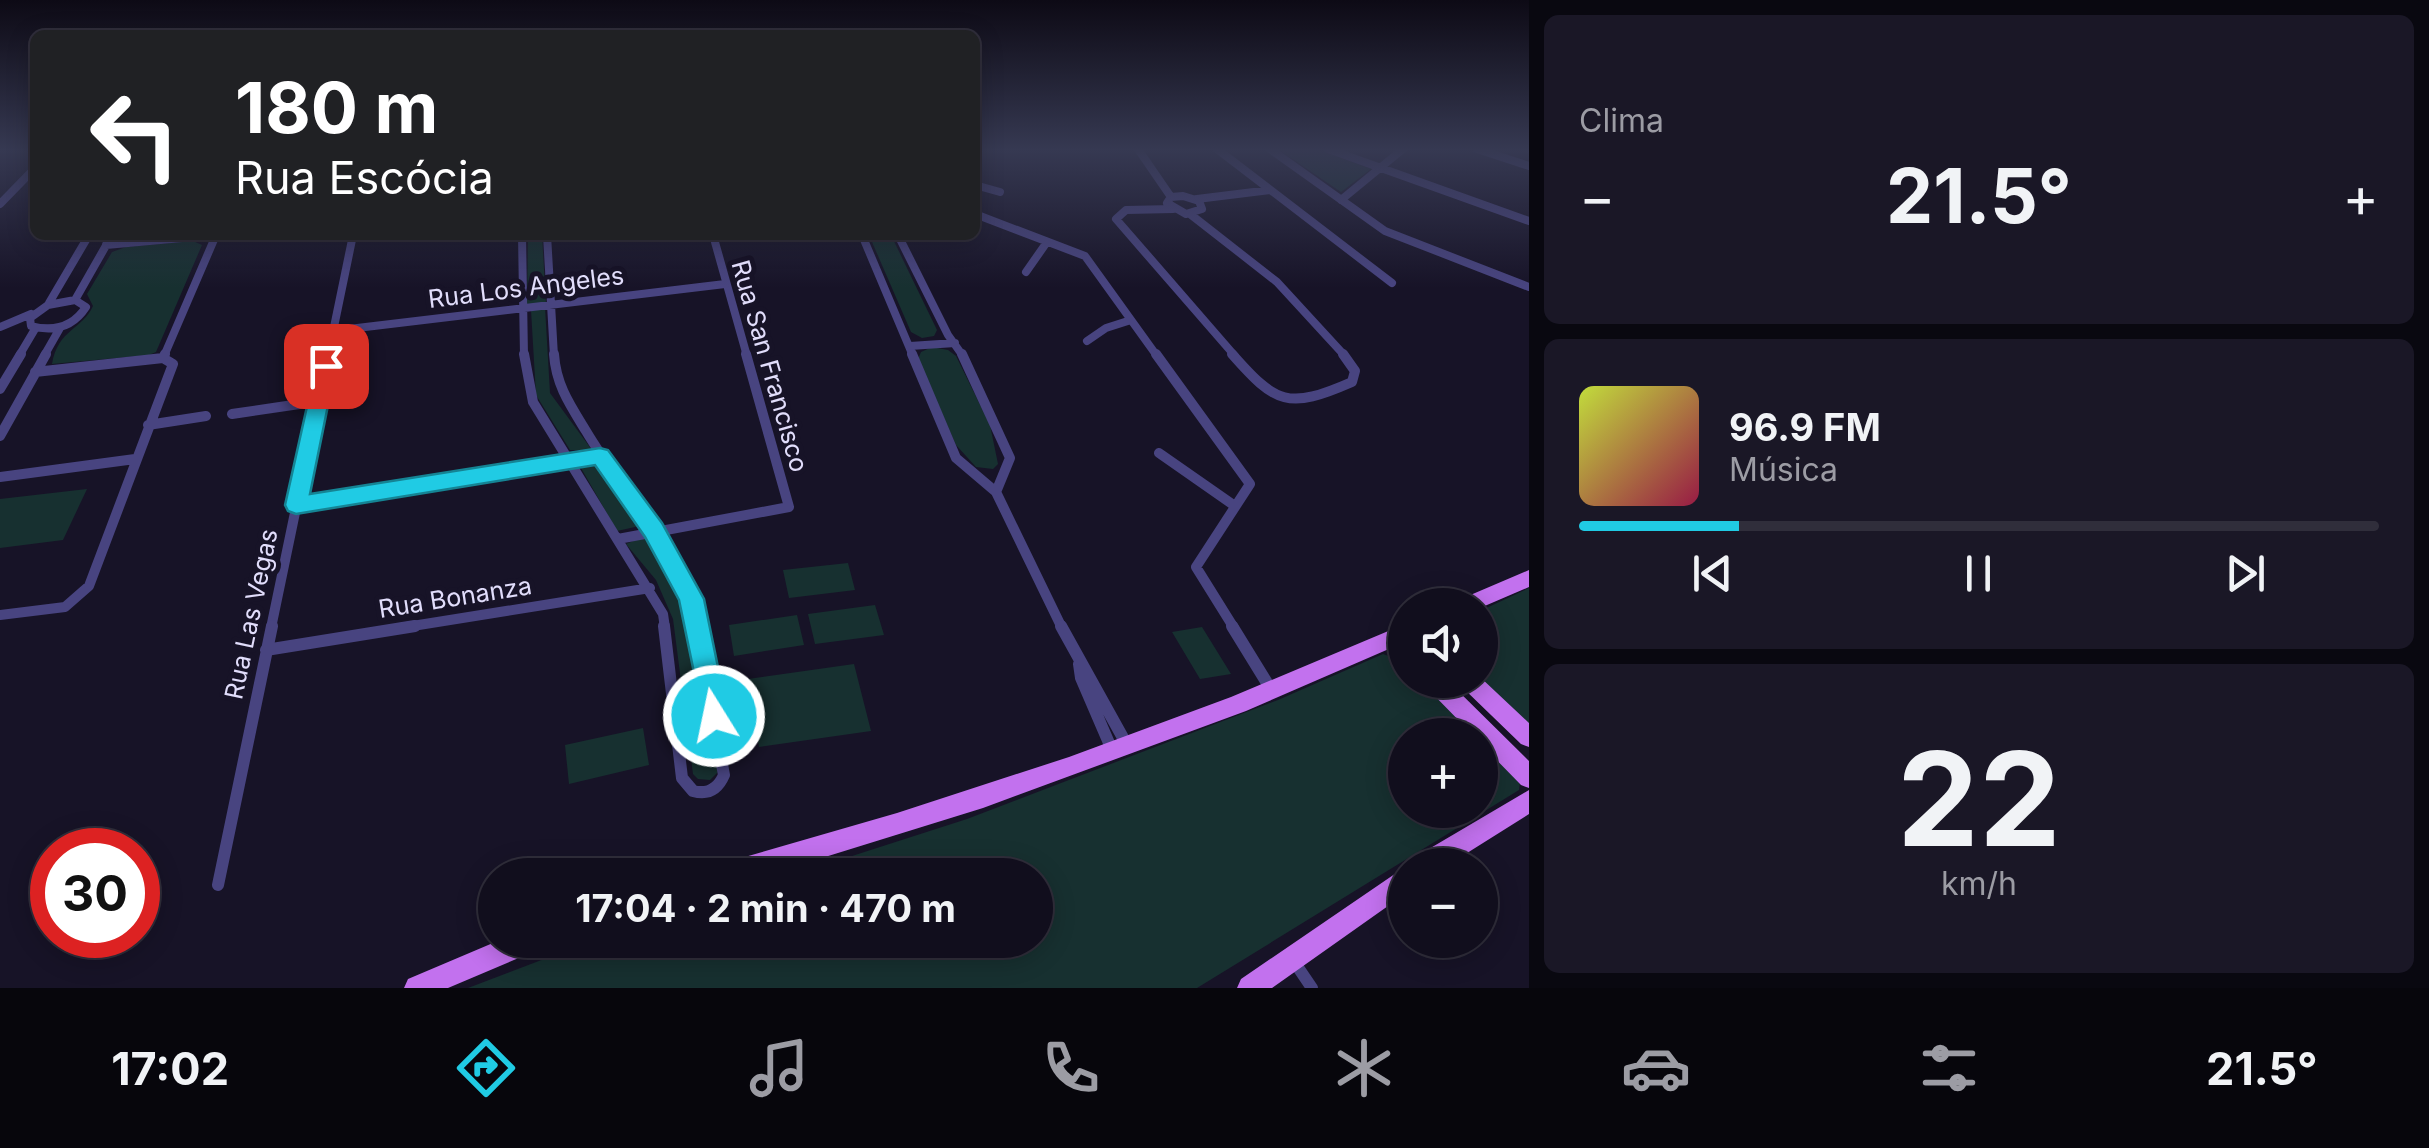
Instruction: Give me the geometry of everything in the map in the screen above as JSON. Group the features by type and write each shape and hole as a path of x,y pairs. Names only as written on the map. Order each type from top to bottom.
{"main road":[{"path":"1498,592 1529,578"},
{"path":"781,858 994,795 1388,646"},
{"path":"1451,698 1529,776"},
{"path":"1488,698 1529,737"},
{"path":"1453,848 1529,801"},
{"path":"1263,985 1291,958 1388,892"},
{"path":"417,988 488,958"}],"street":[{"path":"1169,195 1173,201 1196,207 1206,224 1294,296 1355,370 1352,382 1296,400 1274,396 1257,383 1118,223 1118,214 1173,201 1196,207 1240,195"},
{"path":"1277,195 1392,283"},
{"path":"1334,195 1385,231 1529,287"},
{"path":"1341,200 1347,195"},
{"path":"1457,195 1529,221"},
{"path":"980,216 1085,256 1250,484 1196,567 1272,691"},
{"path":"0,389 33,321 48,304 86,240"},
{"path":"75,300 109,240"},
{"path":"106,245 160,240"},
{"path":"163,358 213,240"},
{"name":"Rua Las Vegas","path":"218,885 352,240"},
{"path":"522,240 528,388 663,614 682,778 692,790 711,792 724,775 691,599 653,530 600,456 556,381 548,305 547,240"},
{"name":"Rua San Francisco","path":"653,530 789,507 714,240"},
{"path":"864,240 956,458 996,492 1078,662 1081,678 1119,748"},
{"path":"901,240 1010,458 996,492"},
{"path":"1026,272 1046,242"},
{"name":"Rua Los Angeles","path":"332,331 725,284"},
{"path":"0,436 60,328 84,312 84,304 75,300 48,304"},
{"path":"1087,341 1106,328 1131,320"},
{"path":"0,327 33,321 60,328"},
{"path":"910,346 954,343"},
{"path":"0,615 55,610 76,601 90,586 173,364 163,358 35,372"},
{"path":"232,414 320,401"},
{"path":"148,425 206,416"},
{"path":"1158,453 1235,506"},
{"path":"296,505 600,456"},
{"path":"0,476 135,459"},
{"path":"618,539 653,530"},
{"name":"Rua Bonanza","path":"266,650 650,588"},
{"path":"1291,958 1312,988"}],"green space":[{"path":"528,240 542,240 546,303 527,305"},
{"path":"871,240 893,240 937,330 934,336 922,338 911,332"},
{"path":"193,241 202,245 156,352 52,364 59,344 93,306 87,294 112,252 126,247"},
{"path":"545,307 550,393 592,450 570,450 536,395 531,310"},
{"path":"932,347 956,356 990,425 998,464 993,469 976,467 956,445 918,359 921,352"},
{"path":"601,463 644,525 617,531 581,468"},
{"path":"87,489 63,540 0,548 0,499"},
{"path":"650,534 686,601 718,772 710,780 698,779 693,774 673,619 656,580 626,544"},
{"path":"848,563 855,590 789,598 783,570"},
{"path":"1529,588 1529,732 1497,698 1498,603"},
{"path":"875,605 884,635 815,644 808,614"},
{"path":"797,615 804,645 734,656 729,625"},
{"path":"1202,627 1231,674 1200,679 1172,632"},
{"path":"1383,654 1388,656 1388,698 1439,698 1459,718 1388,718 1388,828 1457,828 1425,848 1388,848 1388,871 1197,988 468,988 547,958 1053,958 1053,858 846,858 967,819 1278,700"},
{"path":"854,664 871,731 759,747 748,679"},
{"path":"643,728 649,765 569,784 565,745"},
{"path":"1498,759 1520,782 1519,790 1498,803"}],"route":[{"path":"326,366 296,505 600,456 653,530 691,599 714,716"}]}
